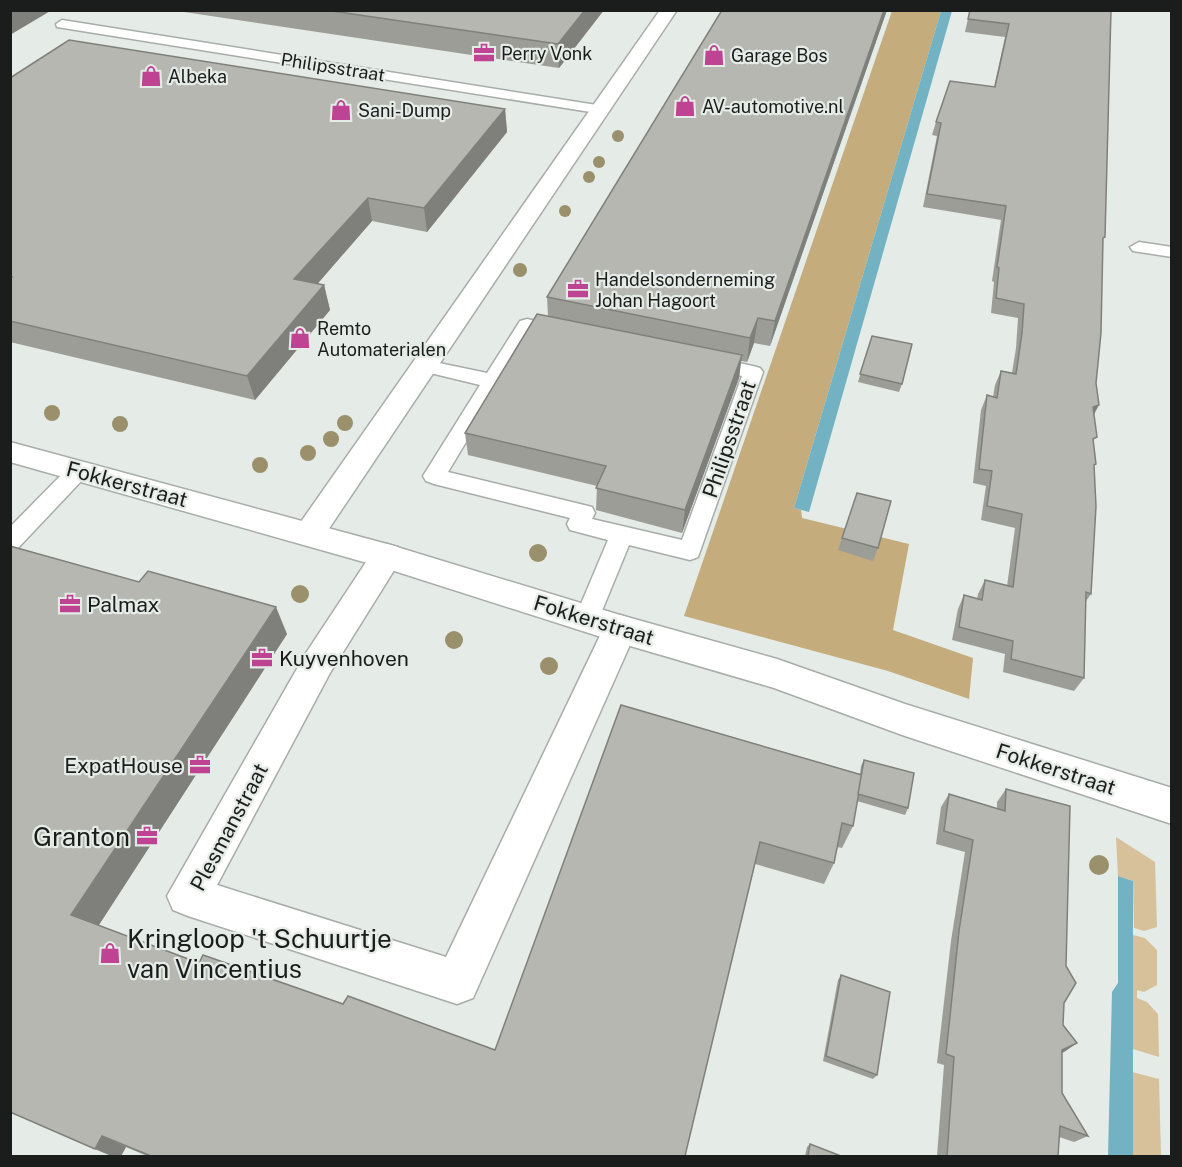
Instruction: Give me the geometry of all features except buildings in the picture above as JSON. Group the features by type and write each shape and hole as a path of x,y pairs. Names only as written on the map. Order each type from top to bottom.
{"street":[{"path":"309,534 603,110 669,10"},
{"name":"Fokkerstraat","path":"10,452 387,556 604,624 777,674 905,720 1172,806"},
{"name":"Plesmanstraat","path":"387,556 318,663 188,896 457,982 604,624"}],"lane":[{"name":"Philipsstraat","path":"77,15 62,24 603,110"},
{"path":"1138,247 1172,252"},
{"name":"Philipsstraat","path":"527,325 753,372 690,551 578,524 584,513 434,476 493,381 527,325"},
{"path":"425,366 493,381"},
{"path":"10,542 79,470"},
{"path":"604,624 622,535"}],"shaded area":[{"path":"892,11 941,11 794,508 801,510 802,518 909,544 893,630 973,658 969,699 888,671 684,616"},
{"path":"1116,837 1155,862 1157,927 1144,931 1134,928 1133,881 1118,876"},
{"path":"1133,935 1145,938 1157,950 1157,985 1144,992 1137,990 1137,998 1147,1002 1158,1014 1159,1057 1133,1049"},
{"path":"1132,1072 1159,1079 1161,1156 1133,1156"}],"water":[{"path":"941,11 952,11 809,512 794,508"},
{"path":"1118,876 1133,881 1133,1156 1108,1156 1112,992 1118,983"}],"place":[{"name":"Perry Vonk","path":"484,53"},
{"name":"Garage Bos","path":"714,55"},
{"name":"Albeka","path":"151,76"},
{"name":"AV-automotive.nl","path":"685,106"},
{"name":"Sani-Dump","path":"341,110"},
{"name":"Handelsonderneming Johan Hagoort","path":"578,289"},
{"name":"Remto Automaterialen","path":"300,338"},
{"name":"Palmax","path":"70,604"},
{"name":"Kuyvenhoven","path":"262,658"},
{"name":"ExpatHouse","path":"200,765"},
{"name":"Granton","path":"147,836"},
{"name":"Kringloop 't Schuurtje van Vincentius","path":"110,953"}]}
